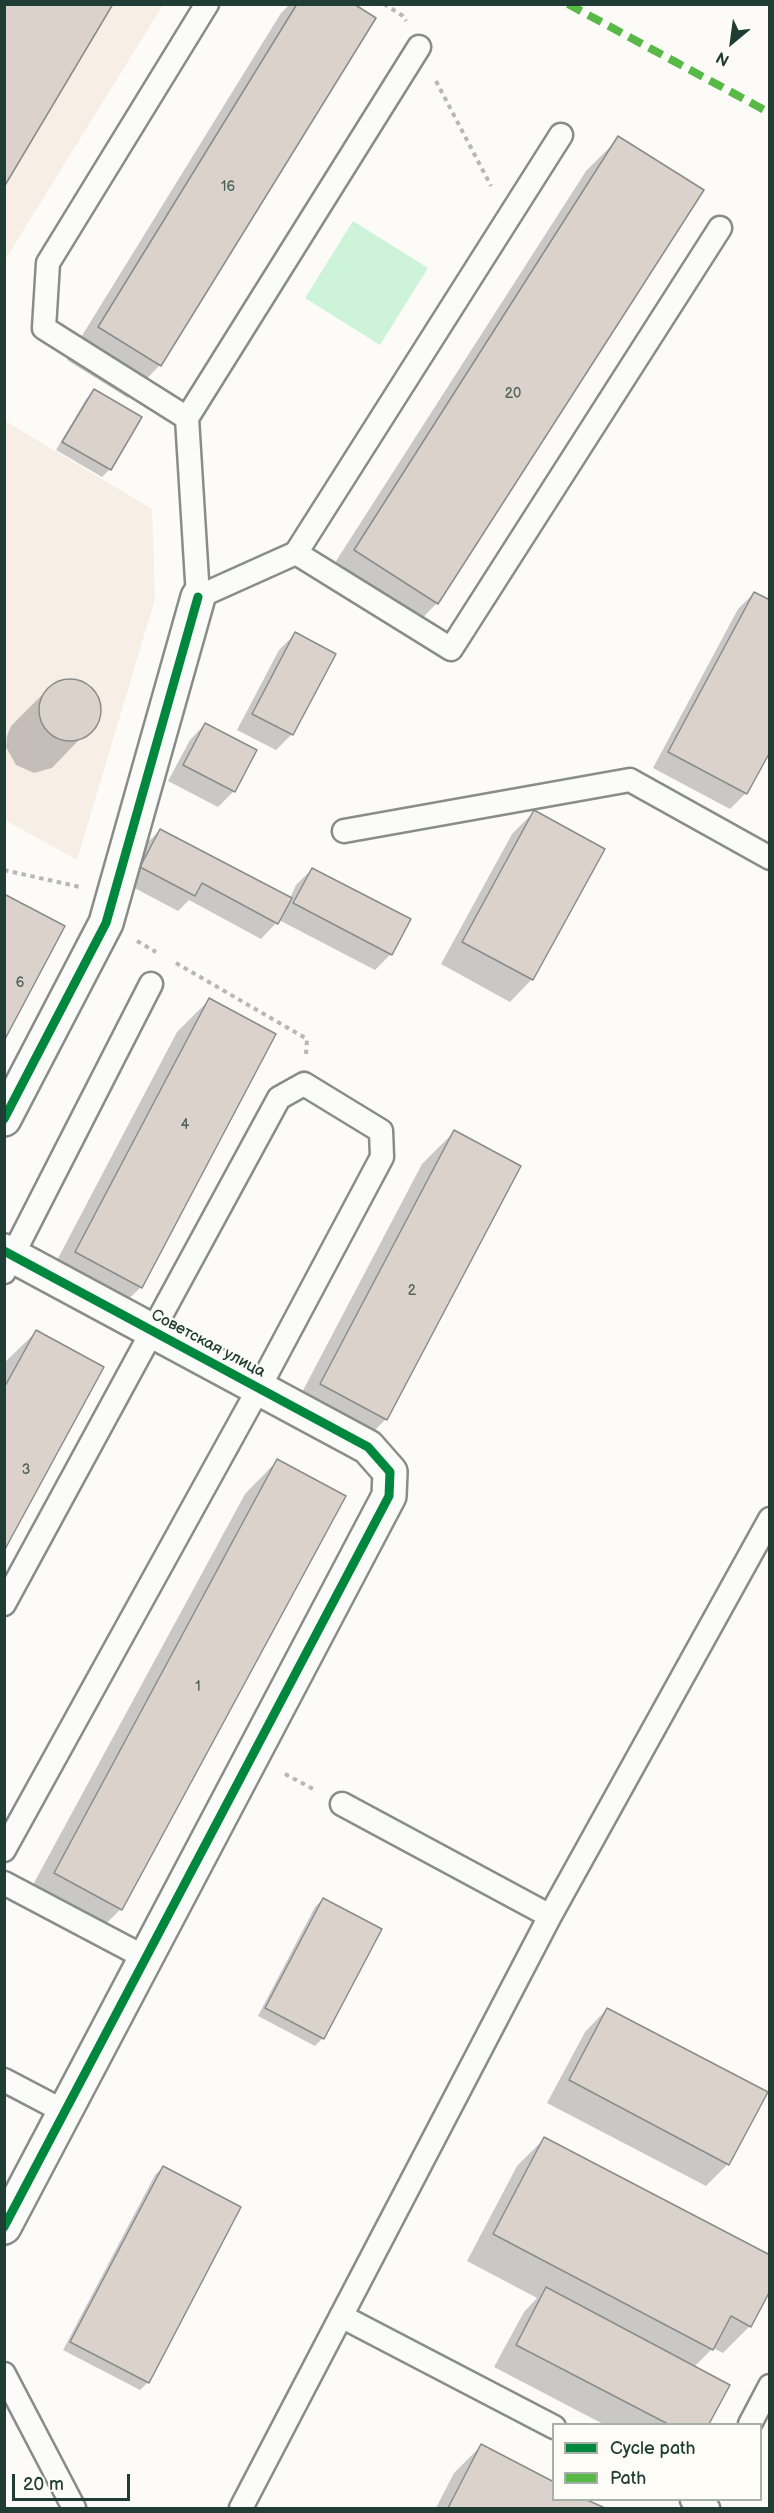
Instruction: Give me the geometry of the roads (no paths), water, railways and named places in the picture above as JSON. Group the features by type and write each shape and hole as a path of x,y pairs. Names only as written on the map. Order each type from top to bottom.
{"street":[{"path":"4,1119 110,909 198,597"},
{"name":"Советская улица","path":"7,1260 151,1330 368,1447 390,1472 389,1496 146,1958"},
{"path":"4,2227 146,1958"}],"lane":[{"path":"188,418 44,328 48,262 207,4"},
{"path":"418,47 188,418 198,597 296,553 561,135"},
{"path":"296,553 451,650 720,228"},
{"path":"344,831 630,780 770,858"},
{"path":"7,1260 152,984"},
{"path":"4,1604 279,1098 304,1084 381,1131 382,1156 259,1388 4,1850"},
{"path":"241,2508 550,1916 770,1519"},
{"path":"342,1804 550,1916"},
{"path":"4,1883 146,1958"},
{"path":"4,2080 65,2112"},
{"path":"341,2316 552,2426"},
{"path":"4,2374 74,2508"},
{"path":"751,2423 770,2386"}]}
